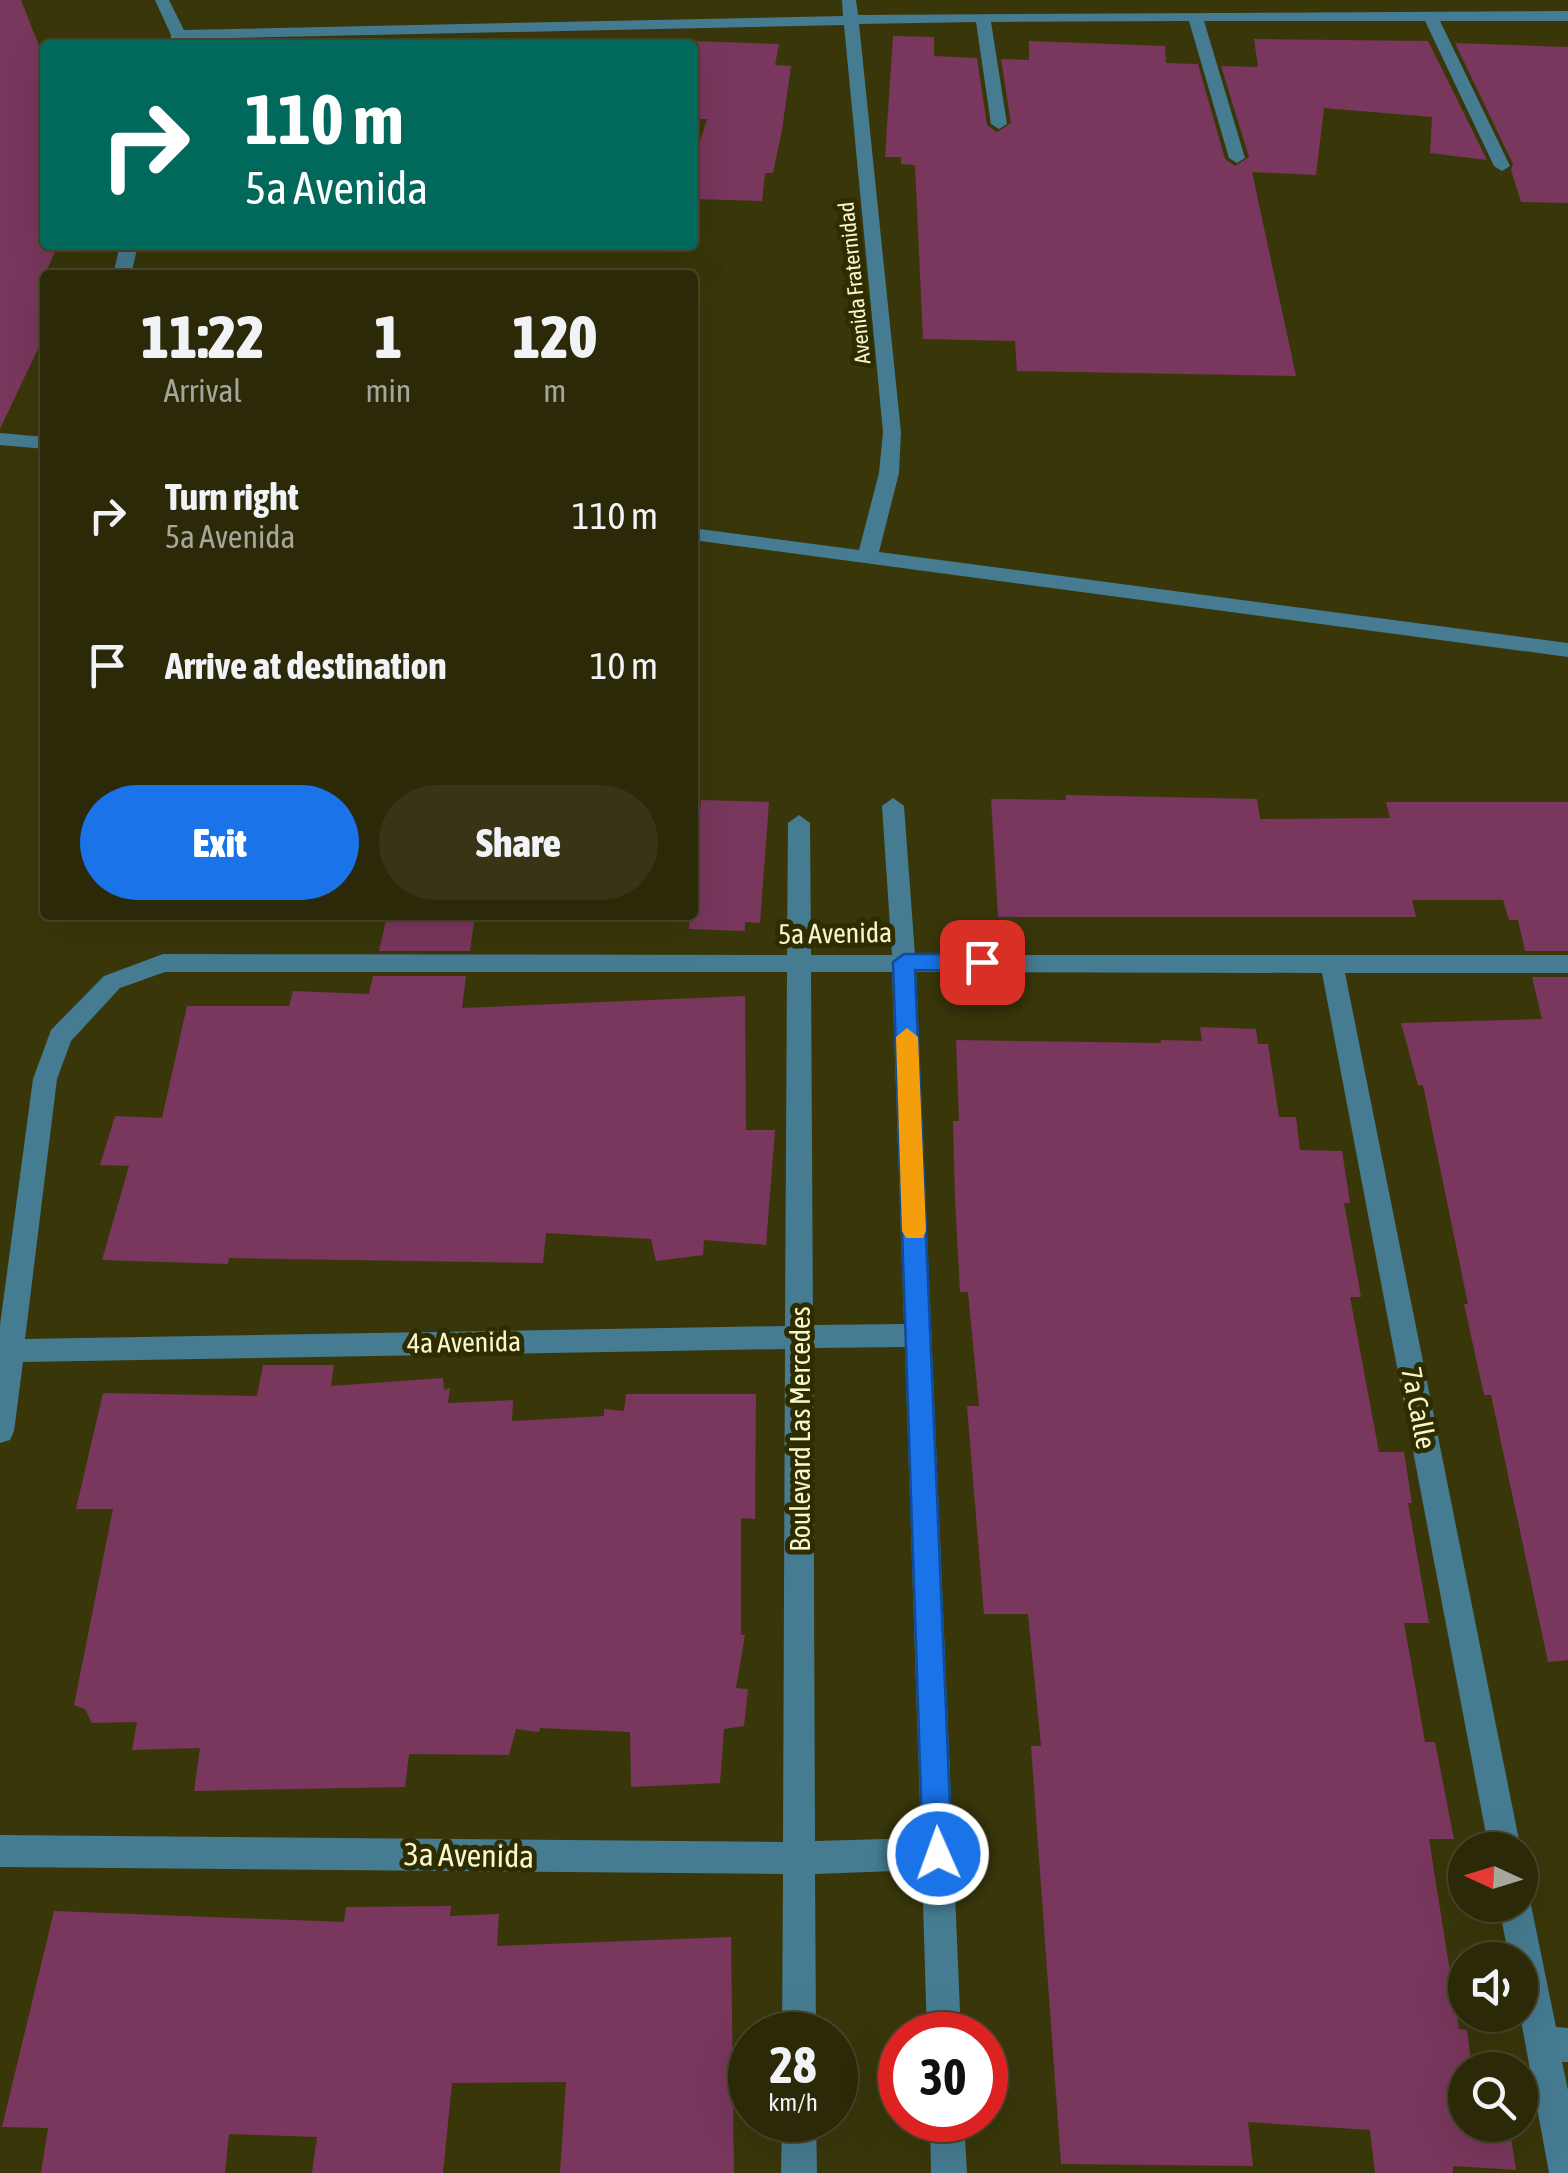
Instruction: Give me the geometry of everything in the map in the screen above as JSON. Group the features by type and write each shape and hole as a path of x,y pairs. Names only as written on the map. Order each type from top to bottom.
{"street":[{"path":"162,0 178,40 560,37 849,10 983,17 1106,8 1195,16 1316,8 1430,16 1566,16"},
{"path":"1555,0 1566,16"},
{"name":"Avenida Fraternidad","path":"849,10 892,432 888,474 867,559"},
{"path":"1195,16 1237,158"},
{"path":"1430,16 1502,166"},
{"path":"983,17 999,124"},
{"path":"0,439 40,443"},
{"path":"698,535 1568,650"},
{"path":"894,806 904,962 943,2012"},
{"name":"Boulevard Las Mercedes","path":"799,822 799,2012"},
{"name":"5a Avenida","path":"10,1350 45,1079 60,1037 112,982 163,963 1568,964"},
{"name":"7a Calle","path":"1332,966 1501,1832"},
{"name":"4a Avenida","path":"10,1350 918,1335"},
{"path":"0,1431 10,1350"},
{"name":"3a Avenida","path":"0,1851 799,1858 938,1854"},
{"path":"1521,1922 1555,2044 1567,2173"},
{"path":"799,2142 799,2173"},
{"path":"948,2142 949,2173"}],"building":[{"path":"0,0 21,0 40,48 40,250 56,250 47,270 40,270 40,345 0,429"},
{"path":"893,36 934,37 934,56 977,58 987,125 997,132 1011,123 1001,59 1029,60 1029,41 1165,46 1166,63 1198,64 1225,159 1235,166 1249,157 1221,66 1258,67 1254,39 1428,41 1487,160 1430,153 1432,117 1324,108 1316,175 1252,172 1296,376 1017,371 1015,341 923,339 915,165 901,164 901,157 885,157"},
{"path":"698,41 779,44 775,65 791,66 773,173 765,173 762,201 698,199 698,147 707,119 698,119"},
{"path":"1455,43 1568,47 1568,203 1521,202 1511,170 1513,164"},
{"path":"1066,795 1257,799 1260,819 1390,818 1386,802 1568,802 1568,951 1525,951 1518,920 1509,920 1503,900 1412,900 1416,917 998,917 991,799 1066,800"},
{"path":"701,800 769,802 760,923 745,922 745,931 689,929 690,920 698,920"},
{"path":"386,920 474,920 470,951 379,951"},
{"path":"373,976 466,976 462,1008 745,996 746,1130 775,1130 766,1245 704,1240 703,1255 656,1261 651,1239 546,1233 543,1263 229,1258 228,1264 102,1260 129,1166 100,1165 115,1116 162,1118 187,1006 289,1006 293,991 369,994"},
{"path":"1532,977 1568,977 1568,1660 1548,1662 1491,1395 1484,1395 1464,1304 1468,1304 1423,1085 1418,1085 1401,1023 1542,1019"},
{"path":"1200,1027 1256,1029 1258,1044 1268,1044 1279,1117 1296,1117 1300,1150 1342,1151 1350,1203 1344,1203 1361,1297 1350,1297 1379,1452 1404,1452 1412,1503 1408,1503 1429,1623 1404,1623 1425,1742 1435,1742 1453,1832 1448,1832 1448,1839 1429,1839 1448,1959 1448,2032 1467,2032 1470,2052 1448,2052 1448,2142 1512,2142 1516,2170 1453,2166 1453,2173 1375,2173 1370,2130 1248,2122 1253,2166 1061,2164 1031,1746 1041,1746 1028,1614 984,1614 967,1406 979,1406 968,1292 960,1292 955,1199 953,1121 959,1121 956,1040 1202,1041"},
{"path":"263,1365 334,1365 331,1386 443,1378 444,1390 450,1388 448,1403 513,1400 512,1421 604,1416 604,1409 624,1411 626,1394 756,1394 755,1519 741,1518 741,1635 745,1635 736,1688 748,1689 744,1726 724,1729 720,1783 631,1787 630,1732 540,1728 539,1732 516,1729 509,1755 409,1754 405,1787 194,1791 200,1748 132,1750 137,1722 92,1723 85,1709 74,1705 113,1509 76,1509 103,1393 257,1396"},
{"path":"451,1906 450,1916 499,1914 497,1946 731,1937 728,2142 734,2142 734,2173 560,2173 566,2082 452,2083 443,2173 312,2173 317,2137 229,2134 225,2173 41,2173 48,2128 2,2127 54,1911 344,1922 346,1907"}],"slow traffic":[{"path":"907,1037 914,1231"}],"route":[{"path":"938,1854 904,962 982,962"}]}
